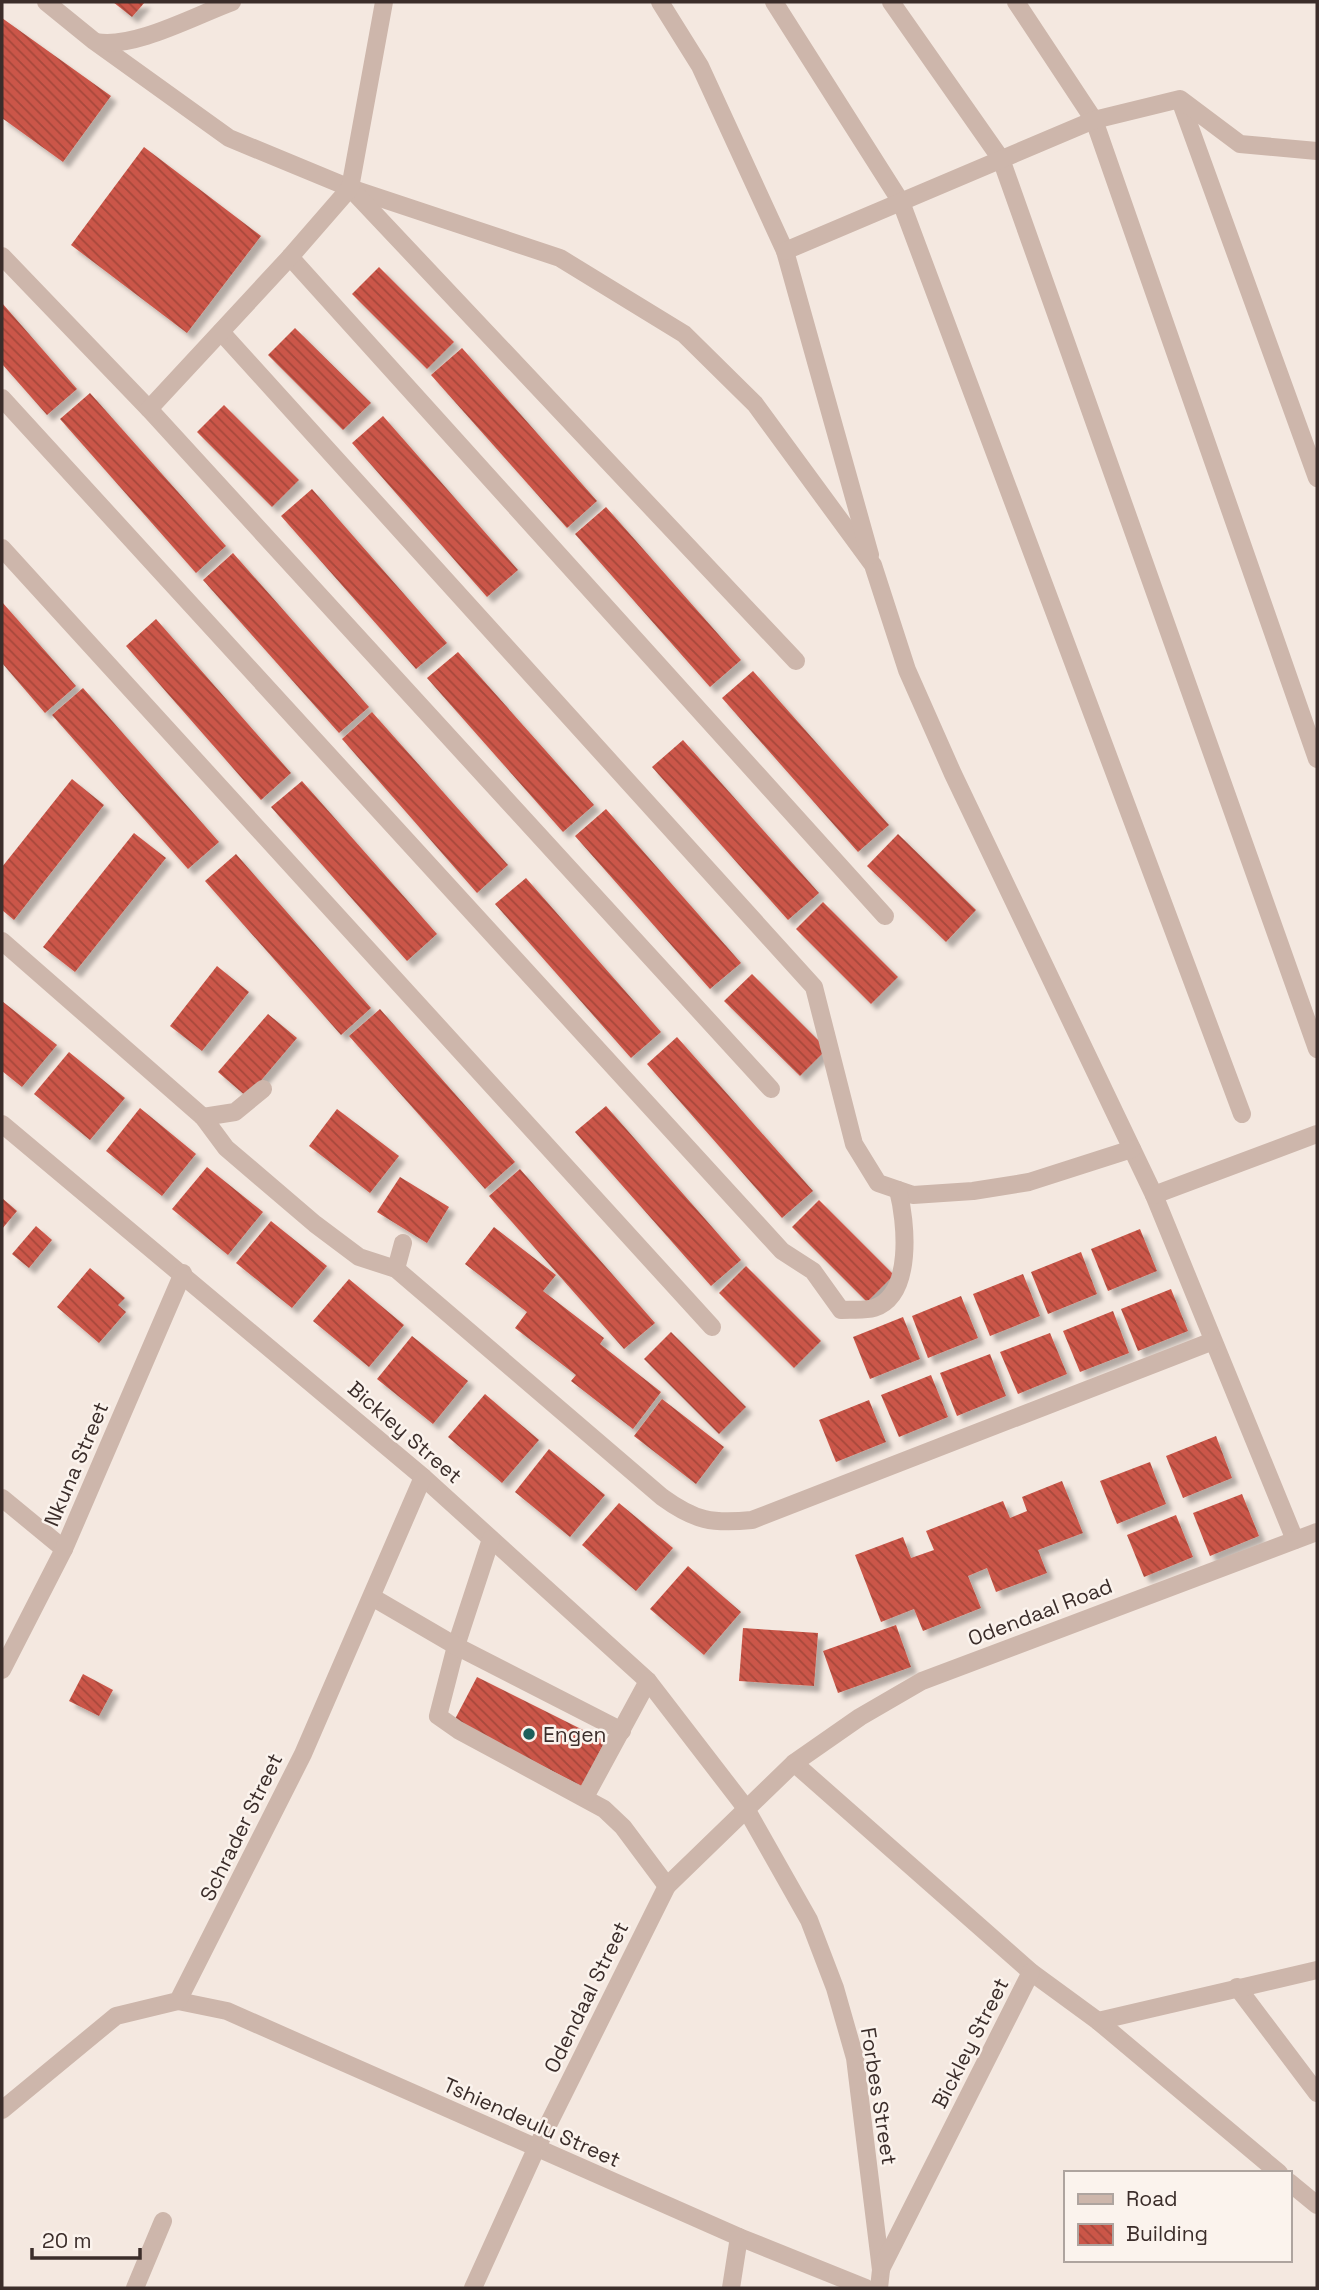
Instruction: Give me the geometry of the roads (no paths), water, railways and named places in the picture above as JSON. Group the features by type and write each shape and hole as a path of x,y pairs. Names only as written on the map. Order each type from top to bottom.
{"street":[{"path":"46,2 94,41 229,138 350,188 560,258 684,334 755,404 873,565"},
{"path":"182,20 195,2"},
{"path":"94,41 113,45 133,41 232,2"},
{"path":"149,410 350,188 384,2"},
{"path":"660,2 700,66 785,251 873,565 906,670 1154,1195 1295,1540"},
{"path":"774,2 901,202 1242,1114"},
{"path":"891,2 1002,159 1317,1049"},
{"path":"1016,2 1094,120 1317,760"},
{"path":"785,251 1094,120 1180,99"},
{"path":"1180,99 1240,144 1317,151"},
{"path":"1180,99 1317,478"},
{"path":"350,188 796,661"},
{"path":"2,256 149,410 771,1089"},
{"path":"290,257 884,916"},
{"path":"221,332 814,987 854,1144 878,1183 898,1190 925,1194 1030,1182 1132,1149"},
{"path":"2,398 782,1251 813,1271 841,1310 874,1308 894,1293 904,1257 904,1213 898,1190"},
{"path":"2,548 712,1327"},
{"path":"2,940 203,1117 226,1148 315,1224 359,1257 396,1269 662,1497 683,1512 715,1524 752,1520 1213,1340"},
{"path":"203,1117 235,1112 263,1088"},
{"name":"Bickley Street","path":"2,1124 424,1477 648,1681 745,1807"},
{"path":"1154,1195 1317,1134"},
{"path":"396,1269 402,1243"},
{"name":"Nkuna Street","path":"2,1670 64,1549 183,1273"},
{"name":"Schrader Street","path":"178,2001 303,1754 424,1477"},
{"path":"2,1497 64,1549"},
{"name":"Odendaal Road","path":"794,1763 860,1717 922,1681 1317,1532"},
{"path":"491,1539 456,1646 438,1716 442,1721 585,1797 623,1827 667,1886"},
{"path":"372,1597 456,1646 622,1731"},
{"path":"585,1797 648,1681"},
{"path":"794,1763 1031,1972"},
{"name":"Odendaal Street","path":"473,2288 536,2149 667,1886 745,1807 794,1763"},
{"name":"Forbes Street","path":"745,1807 809,1920 835,1987 855,2058 881,2270 879,2288"},
{"path":"1098,2021 1317,1970"},
{"name":"Bickley Street","path":"881,2270 1031,1972 1098,2021 1277,2171"},
{"path":"1237,1987 1317,2093"},
{"path":"2,2110 116,2016 178,2001"},
{"name":"Tshiendeulu Street","path":"178,2001 227,2011 739,2237 866,2288"},
{"path":"1291,2184 1317,2205"},
{"path":"135,2288 163,2221"},
{"path":"731,2288 739,2237"}],"place":[{"name":"Engen","path":"529,1734"}]}
